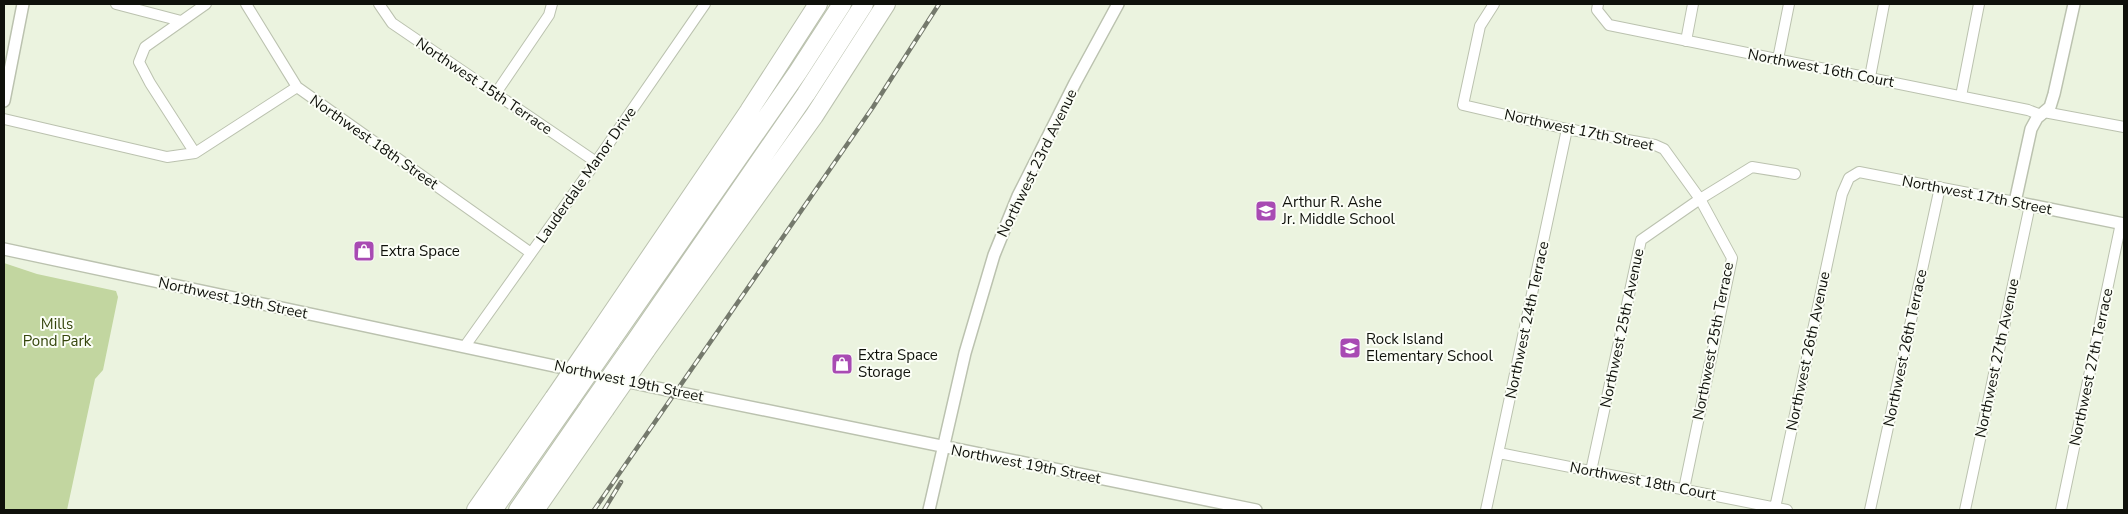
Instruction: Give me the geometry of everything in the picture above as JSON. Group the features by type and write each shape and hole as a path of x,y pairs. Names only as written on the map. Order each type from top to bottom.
{"highway":[{"path":"602,340 818,4"},
{"path":"476,510 561,399 798,72 842,4"},
{"path":"518,510 598,407 639,348 864,4"},
{"path":"639,348 810,122 886,4"},
{"path":"493,510 561,399"},
{"path":"535,510 598,407"}],"street":[{"path":"4,101 23,4"},
{"path":"116,4 182,21"},
{"path":"194,153 139,62 145,46 206,4"},
{"name":"Northwest 18th Street","path":"246,4 297,87 531,253"},
{"name":"Northwest 15th Terrace","path":"379,4 392,23 596,162"},
{"path":"496,93 549,15 552,4"},
{"name":"Lauderdale Manor Drive","path":"465,346 596,162 705,4"},
{"name":"Northwest 23rd Avenue","path":"929,510 966,353 994,255 1022,187 1082,69 1118,4"},
{"name":"Northwest 17th Street","path":"1494,4 1480,26 1463,106 1567,129 1655,145 1664,150 1700,198"},
{"name":"Northwest 16th Court","path":"1598,4 1597,10 1609,26 2043,113 2124,127"},
{"path":"1686,41 1693,4"},
{"path":"1778,59 1789,4"},
{"path":"1870,77 1884,4"},
{"path":"1962,96 1980,4"},
{"path":"2015,202 2031,129 2050,107 2054,94 2074,4"},
{"path":"4,119 167,157 194,153 297,87"},
{"name":"Northwest 24th Terrace","path":"1486,510 1567,129"},
{"name":"Northwest 25th Avenue","path":"1591,471 1641,240 1700,198 1752,166 1794,174"},
{"name":"Northwest 17th Street","path":"1842,194 1849,178 1860,172 2122,223"},
{"name":"Northwest 26th Terrace","path":"1870,510 1940,187"},
{"name":"Northwest 26th Avenue","path":"1775,508 1842,194"},
{"name":"Northwest 25th Terrace","path":"1684,489 1732,258 1700,198"},
{"name":"Northwest 27th Avenue","path":"1965,510 2030,206"},
{"name":"Northwest 27th Terrace","path":"2061,510 2122,223"},
{"name":"Northwest 19th Street","path":"4,249 943,447 1256,510"},
{"name":"Northwest 18th Court","path":"1499,453 1787,510"}],"green space":[{"name":"Mills Pond Park","path":"4,263 37,274 116,291 118,297 103,370 95,379 67,510 4,510"}],"railway":[{"path":"594,510 873,107 939,4"},
{"path":"604,510 621,482"}],"place":[{"name":"Arthur R. Ashe Jr. Middle School","path":"1266,211"},
{"name":"Extra Space","path":"364,251"},
{"name":"Rock Island Elementary School","path":"1350,348"},
{"name":"Extra Space Storage","path":"842,364"}]}
